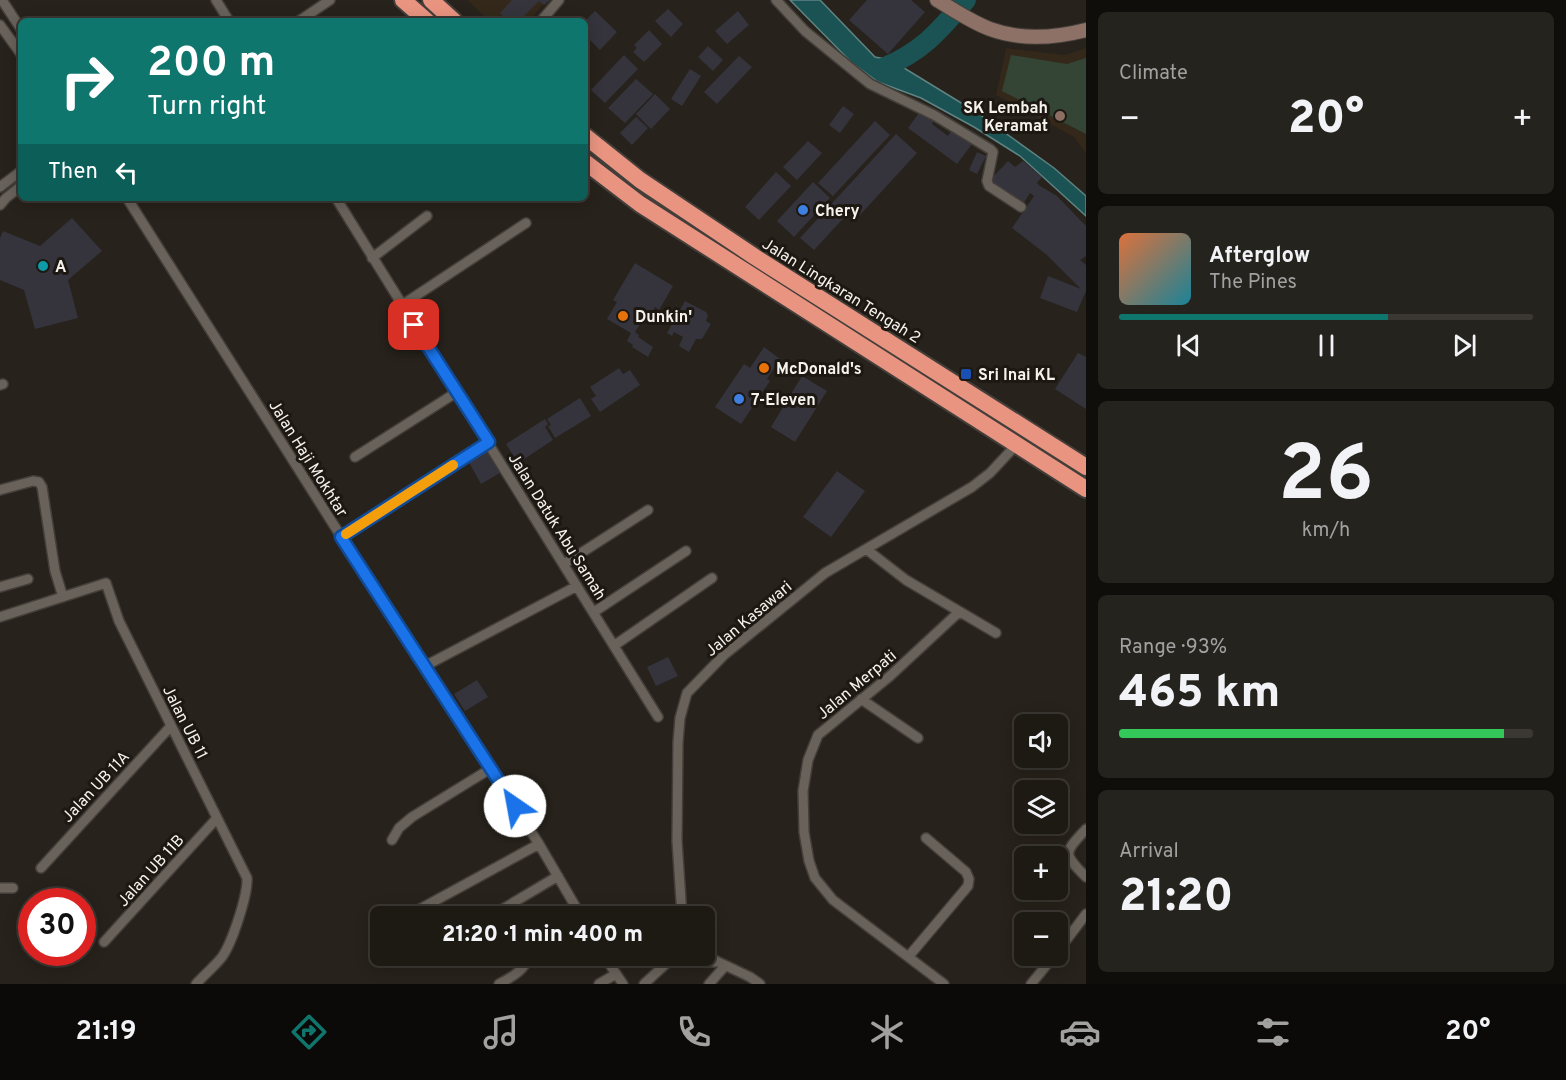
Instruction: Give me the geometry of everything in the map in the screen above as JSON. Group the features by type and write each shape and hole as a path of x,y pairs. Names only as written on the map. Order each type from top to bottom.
{"highway":[{"path":"403,0 424,18"},
{"path":"431,0 451,18"},
{"name":"Jalan Lingkaran Tengah 2","path":"588,138 640,180 755,257 1086,467"},
{"path":"588,164 649,210 1086,489"}],"main road":[{"path":"937,0 991,29 1029,37 1071,34 1086,30"}],"street":[{"path":"2,0 18,24"},
{"path":"216,0 228,18"},
{"path":"303,18 330,0"},
{"path":"544,18 559,0"},
{"path":"776,0 806,31 870,84 934,115 990,148 993,152 987,181 989,186 1021,207"},
{"path":"0,26 18,50"},
{"path":"0,187 18,173"},
{"path":"0,205 18,188"},
{"name":"Jalan Haji Mokhtar","path":"129,201 341,537 539,844 575,906"},
{"name":"Jalan Datuk Abu Samah","path":"338,201 658,717"},
{"path":"372,258 427,216"},
{"path":"402,305 526,223"},
{"path":"355,457 457,392"},
{"path":"341,537 489,442"},
{"name":"Jalan Kasawari","path":"681,906 677,841 678,742 680,718 687,693 724,655 825,573 972,487 990,473 1017,444"},
{"path":"0,490 39,482 55,571 63,597 0,617"},
{"path":"564,564 648,510"},
{"path":"866,549 898,574 996,633"},
{"path":"594,612 686,551"},
{"path":"615,645 712,578"},
{"path":"0,587 28,579"},
{"name":"Jalan UB 11","path":"63,597 106,584 119,621 247,878 248,889 228,947 196,984"},
{"path":"425,666 577,585"},
{"name":"Jalan Merpati","path":"944,984 833,900 815,878 809,861 804,832 803,791 808,760 818,735 890,676 959,612"},
{"path":"861,699 918,738"},
{"name":"Jalan UB 11A","path":"41,868 171,726"},
{"path":"392,840 399,828 412,817 490,769"},
{"name":"Jalan UB 11B","path":"104,942 217,818"},
{"path":"1086,829 1071,845 1068,852 1069,860 1086,877"},
{"path":"909,956 968,886 969,879 966,872 926,838"},
{"path":"425,906 539,844"},
{"path":"508,906 558,876"},
{"path":"0,888 13,888"},
{"path":"1068,938 1086,914"},
{"path":"644,984 669,961 721,964"},
{"path":"715,961 760,984"},
{"path":"709,984 721,964"},
{"path":"499,984 524,966"},
{"path":"611,966 623,984"},
{"path":"1031,984 1046,966"},
{"path":"599,984 616,974"}],"shaded area":[{"path":"467,0 547,0 532,18 486,18"},
{"name":"SK Lembah Keramat","path":"1006,48 1065,55 1086,48 1086,153 1074,137 996,95"}],"green space":[{"name":"SK Lembah Keramat","path":"1011,55 1067,64 1086,58 1086,134 1002,91"}],"water":[{"path":"790,0 820,0 875,57 891,60 976,112 1054,168 1086,196 1086,216 1020,156 921,98 878,82 851,62"}],"building":[{"path":"512,0 550,0 544,5 539,1 522,18 505,18 500,13"},
{"path":"867,0 911,0 925,12 888,54 849,20"},
{"path":"668,9 683,24 671,37 655,21"},
{"path":"595,11 617,32 600,50 588,38 588,18"},
{"path":"738,11 749,25 727,44 715,31"},
{"path":"649,30 662,44 644,62 633,52 637,48 634,45"},
{"path":"708,46 723,60 713,71 698,57"},
{"path":"624,55 638,69 605,103 591,90"},
{"path":"739,56 752,67 717,104 704,92"},
{"path":"690,69 701,76 682,106 671,99"},
{"path":"636,79 653,94 625,123 608,108"},
{"path":"655,94 670,109 651,129 636,114"},
{"path":"843,106 854,114 840,133 829,125"},
{"path":"921,110 934,120 932,124 948,136 952,130 972,144 957,164 908,128"},
{"path":"636,117 648,128 632,145 620,133"},
{"path":"875,121 890,135 833,196 818,183"},
{"path":"896,134 917,153 859,216 851,210 814,250 800,238"},
{"path":"808,141 822,153 797,180 783,167"},
{"path":"977,152 986,156 977,174 969,170"},
{"path":"1008,161 1015,167 1023,161 1042,177 1037,183 1057,196 1086,226 1086,256 1080,260 1086,265 1086,291 1077,312 1040,298 1048,276 1081,289 1047,255 1012,228 1034,196 1030,193 1023,204 990,180"},
{"path":"776,172 791,186 759,220 745,207"},
{"name":"Chery","path":"813,182 830,198 794,237 777,221"},
{"name":"A","path":"72,218 102,251 68,280 78,318 35,329 24,290 0,280 0,238 3,231 40,246"},
{"path":"635,263 673,286 659,310 655,307 647,320 644,318 635,332 639,335 638,337 653,347 648,357 627,341 631,333 607,319 617,302 613,300"},
{"path":"685,301 706,312 708,316 706,321 711,324 702,339 696,339 689,352 679,346 683,337 674,332 672,336 667,333"},
{"path":"764,347 780,359 767,379 770,381 741,424 715,407 744,364 750,368"},
{"path":"1078,353 1086,357 1086,409 1055,389"},
{"path":"619,368 623,374 630,370 640,385 600,412 591,399 596,396 590,387"},
{"path":"802,376 827,391 795,442 771,427"},
{"path":"580,398 591,416 555,438 547,419"},
{"path":"545,419 548,424 545,427 553,440 518,463 506,444"},
{"path":"486,449 500,473 481,484 467,459"},
{"path":"837,471 865,491 831,537 803,517"},
{"path":"668,657 678,676 656,686 647,667"},
{"path":"477,680 488,697 465,711 454,694"}],"waterway":[{"path":"883,68 897,62 919,47 938,31 966,0"}],"slow traffic":[{"path":"346,534 453,465"}],"place":[{"name":"SK Lembah Keramat","path":"1060,116"},
{"name":"Chery","path":"803,210"},
{"name":"A","path":"43,266"},
{"name":"Dunkin'","path":"623,316"},
{"name":"McDonald's","path":"764,368"},
{"name":"Sri Inai KL","path":"966,374"},
{"name":"7-Eleven","path":"739,399"}],"route":[{"path":"414,325 489,442 341,537 515,806"}]}
